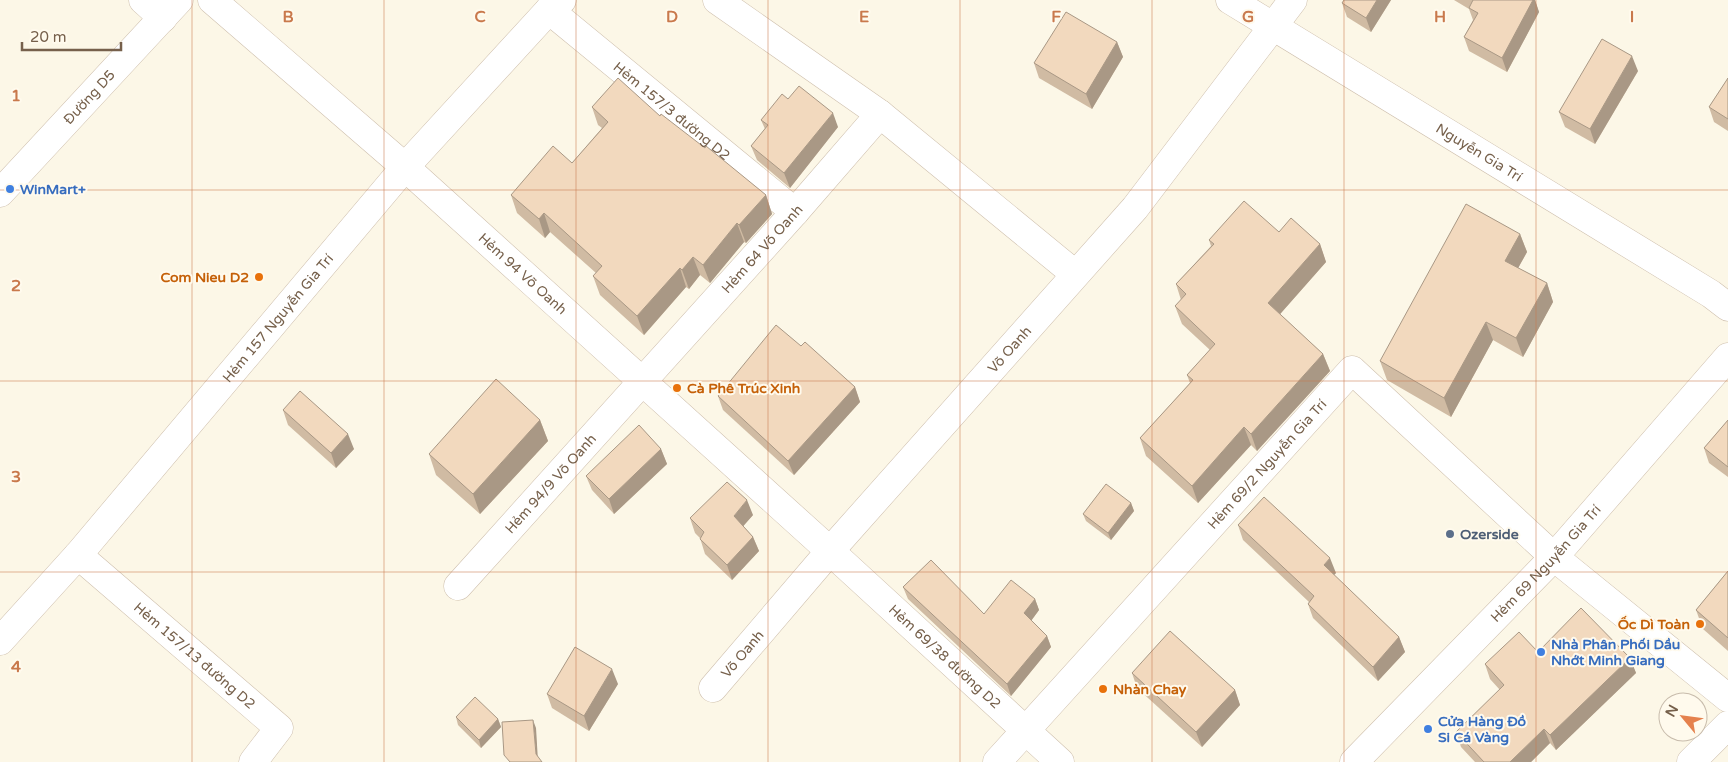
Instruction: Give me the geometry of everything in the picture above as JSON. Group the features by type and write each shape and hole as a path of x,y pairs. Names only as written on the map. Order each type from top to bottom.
{"street":[{"name":"Hẻm 94 Võ Oanh","path":"212,0 405,168 830,551"},
{"path":"717,0 880,114 1075,274"},
{"name":"Nguyễn Gia Trí","path":"1230,0 1711,294 1728,307"},
{"name":"Võ Oanh","path":"714,688 830,551 1135,208 1293,0"},
{"name":"Hẻm 157 Nguyễn Gia Trí","path":"0,641 78,555 405,168 555,5"},
{"name":"Hẻm 157/3 đường D2","path":"555,5 795,212"},
{"name":"Đường D5","path":"0,193 162,6"},
{"name":"Hẻm 64 Võ Oanh","path":"642,383 880,114"},
{"name":"Hẻm 69 Nguyễn Gia Trí","path":"1354,762 1554,557 1728,357"},
{"name":"Hẻm 69/2 Nguyễn Gia Trí","path":"997,762 1352,370 1554,557"},
{"name":"Hẻm 94/9 Võ Oanh","path":"458,586 642,383"},
{"name":"Hẻm 69/38 đường D2","path":"830,551 1060,762"},
{"name":"Hẻm 157/13 đường D2","path":"78,555 280,728 254,762"},
{"path":"1554,557 1728,698"},
{"path":"1691,762 1728,724"}],"building":[{"path":"1344,0 1377,0 1366,18 1342,3"},
{"path":"1473,0 1533,0 1502,58 1464,37 1478,13 1469,8"},
{"path":"1066,12 1117,42 1086,94 1034,63"},
{"path":"1602,39 1632,56 1590,129 1559,112"},
{"path":"618,78 660,116 661,114 705,148 706,146 766,195 739,225 737,223 703,265 693,257 682,270 680,268 637,316 593,276 602,266 544,213 539,219 511,195 553,146 572,163 608,122 592,107"},
{"path":"1728,78 1728,119 1709,107"},
{"path":"799,86 833,113 784,173 751,146 768,125 761,120 782,94 788,99"},
{"path":"1244,201 1279,232 1291,218 1320,244 1268,303 1323,354 1251,434 1244,427 1192,486 1140,438 1193,380 1187,375 1215,344 1175,306 1186,294 1176,284 1214,244 1209,240"},
{"path":"1466,204 1520,234 1505,261 1547,283 1516,338 1486,322 1444,398 1380,361"},
{"path":"776,325 801,346 805,342 855,387 788,461 718,396"},
{"path":"496,379 540,420 473,494 429,454"},
{"path":"300,391 348,434 331,453 283,410"},
{"path":"1728,420 1728,467 1704,448"},
{"path":"639,425 661,449 609,499 586,476"},
{"path":"727,482 747,500 734,516 753,537 727,565 700,539 704,532 690,518"},
{"path":"1106,484 1131,503 1108,533 1083,514"},
{"path":"1264,497 1330,558 1324,565 1399,637 1373,667 1308,604 1314,596 1238,525"},
{"path":"931,560 984,614 1011,580 1035,599 1024,613 1047,636 1007,684 903,587"},
{"path":"1728,571 1728,638 1696,610"},
{"path":"1581,608 1630,658 1550,735 1544,729 1510,762 1484,762 1456,732 1504,685 1485,664 1519,632 1538,652"},
{"path":"1170,631 1235,690 1196,732 1132,673"},
{"path":"575,647 612,669 584,716 547,694"},
{"path":"475,697 498,719 479,740 456,717"},
{"path":"533,720 536,754 542,762 510,762 504,755 502,722"}],"place":[{"name":"WinMart+","path":"10,189"},
{"name":"Com Nieu D2","path":"259,277"},
{"name":"Cà Phê Trúc Xinh","path":"677,388"},
{"name":"Ozerside","path":"1450,534"},
{"name":"Ốc Dì Toàn","path":"1700,624"},
{"name":"Nhà Phân Phối Dầu Nhớt Minh Giang","path":"1541,652"},
{"name":"Nhàn Chay","path":"1103,689"},
{"name":"Cửa Hàng Đồ Si Cá Vàng","path":"1428,729"}]}
